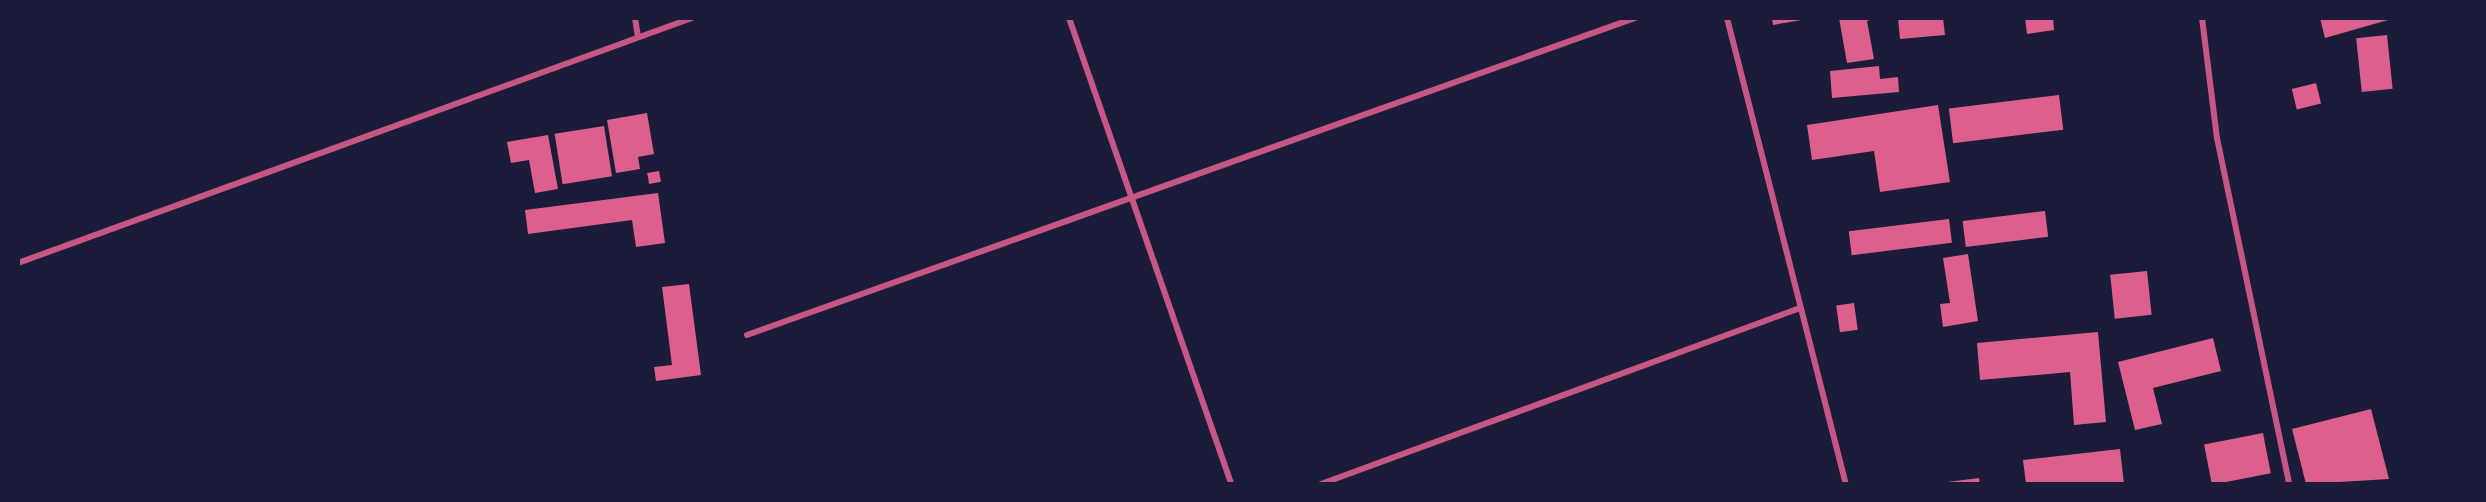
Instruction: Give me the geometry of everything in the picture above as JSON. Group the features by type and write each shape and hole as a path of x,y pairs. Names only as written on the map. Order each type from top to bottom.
{"street":[{"path":"635,18 638,38"},
{"path":"18,263 692,18"},
{"path":"1069,18 1129,198 1232,484"},
{"path":"747,335 1635,18"},
{"path":"1727,18 1846,484"},
{"path":"2202,18 2217,138 2289,484"},
{"path":"1321,484 1800,308"}],"building":[{"path":"1772,18 1807,18 1807,19 1773,25"},
{"path":"1839,18 1875,18 1867,21 1874,59 1847,63"},
{"path":"1898,18 1943,18 1945,35 1900,39"},
{"path":"2025,18 2053,18 2054,30 2027,34"},
{"path":"2320,18 2387,18 2388,20 2325,38"},
{"path":"2387,35 2393,89 2362,92 2356,38"},
{"path":"1879,66 1880,79 1898,77 1899,92 1832,98 1830,71"},
{"path":"2316,83 2321,103 2297,109 2292,89"},
{"path":"2059,95 2063,130 1953,143 1949,109"},
{"path":"1938,105 1950,182 1880,192 1874,151 1812,160 1807,125"},
{"path":"647,113 654,154 638,157 640,169 616,173 607,120"},
{"path":"604,126 612,176 563,184 555,134"},
{"path":"548,135 558,189 535,193 529,160 511,163 507,142"},
{"path":"659,171 661,182 649,184 647,173"},
{"path":"658,193 665,243 636,247 632,220 528,234 525,210"},
{"path":"2045,211 2048,237 1966,247 1963,221"},
{"path":"1949,219 1952,243 1852,255 1849,231"},
{"path":"1968,254 1978,321 1943,327 1940,304 1950,303 1943,258"},
{"path":"2147,271 2152,315 2115,319 2110,275"},
{"path":"689,284 701,375 656,381 654,367 672,365 662,287"},
{"path":"1854,303 1858,330 1840,332 1836,306"},
{"path":"2098,332 2106,422 2074,425 2070,372 1980,380 1977,343"},
{"path":"2213,338 2221,371 2153,388 2162,424 2135,430 2118,362"},
{"path":"2371,409 2389,479 2306,484 2292,429"},
{"path":"2263,433 2271,473 2212,484 2204,444"},
{"path":"2120,449 2124,484 2026,484 2023,460"},
{"path":"1979,478 1980,484 1939,484 1939,483"}]}
